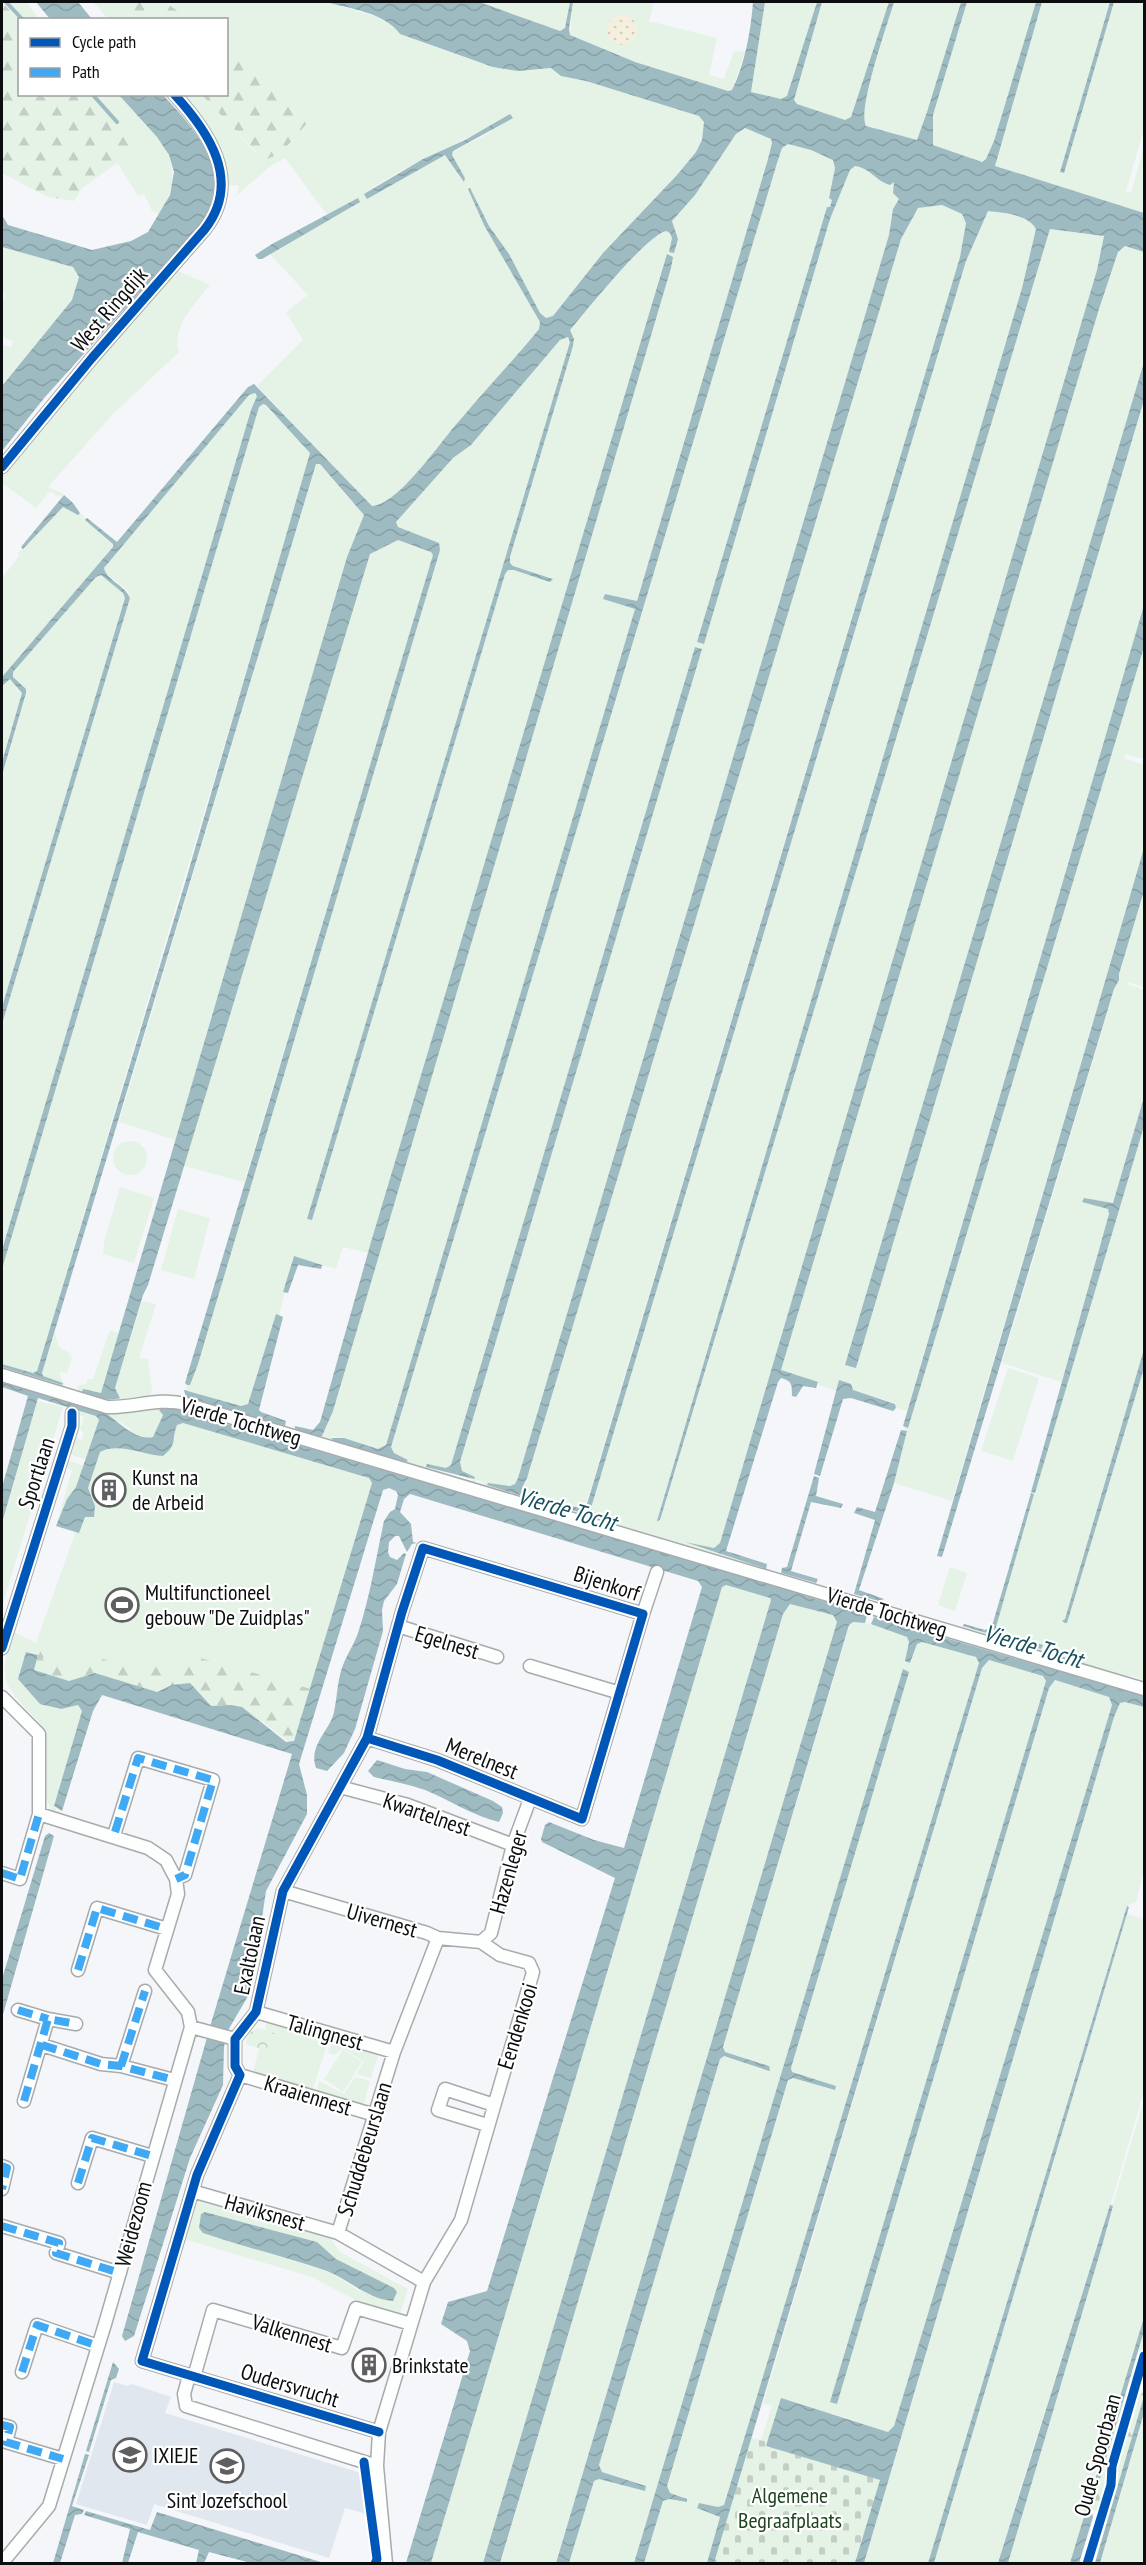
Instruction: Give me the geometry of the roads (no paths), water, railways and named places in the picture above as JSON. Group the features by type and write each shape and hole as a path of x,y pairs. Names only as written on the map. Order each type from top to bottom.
{"street":[{"name":"West Ringdijk","path":"2,467 212,220 221,201 219,167 205,133 176,96"},
{"name":"Vierde Tochtweg","path":"2,1375 107,1407 171,1400 444,1483 1144,1689"},
{"name":"Sportlaan","path":"2,1648 72,1426 72,1413"},
{"name":"Bijenkorf","path":"423,1548 644,1614"},
{"name":"Exaltolaan","path":"232,2038 256,2012 283,1891 367,1738 398,1626 423,1548"},
{"name":"Bijenkorf","path":"582,1820 657,1572"},
{"name":"Egelnest","path":"398,1626 497,1657"},
{"path":"530,1666 620,1694"},
{"path":"2,1696 39,1734 39,1814 20,1879 2,1874"},
{"name":"Merelnest","path":"367,1738 437,1760 582,1820"},
{"path":"115,1832 138,1758 213,1779 185,1875 176,1879"},
{"name":"Kwartelnest","path":"339,1787 408,1805 513,1845"},
{"name":"Hazenleger","path":"481,1942 491,1933 513,1845 530,1799"},
{"path":"39,1814 148,1848 166,1860 176,1879 178,1894 155,1970 188,2012 191,2027 232,2038 235,2066 240,2075 197,2175 142,2361 192,2376 184,2394 186,2406 376,2466"},
{"name":"Uivernest","path":"283,1891 438,1938 481,1942"},
{"path":"78,1970 97,1908 167,1929"},
{"name":"Schuddebeurslaan","path":"424,2282 338,2233 394,2052 438,1938"},
{"name":"Eendenkooi","path":"424,2282 461,2220 487,2125 534,1972 529,1964 500,1955 481,1942"},
{"path":"121,2066 144,1991"},
{"path":"18,2010 76,2024"},
{"name":"Talingnest","path":"256,2012 394,2052"},
{"path":"24,2101 48,2019"},
{"name":"Weidezoom","path":"2,2563 49,2506 120,2273 191,2027"},
{"path":"42,2045 101,2064 121,2066 174,2080"},
{"name":"Kraaiennest","path":"240,2075 375,2115"},
{"path":"487,2125 438,2110 445,2089 494,2105"},
{"path":"78,2183 92,2138 152,2156"},
{"path":"2,2166 8,2168 2,2189"},
{"name":"Haviksnest","path":"192,2191 338,2233"},
{"path":"2,2226 59,2243 56,2253 120,2273"},
{"path":"386,2564 376,2466 379,2432 424,2282"},
{"name":"Valkennest","path":"192,2376 213,2310 342,2348 356,2308 411,2324"},
{"path":"22,2372 38,2325 98,2346"},
{"name":"Oudersvrucht","path":"192,2376 379,2432"},
{"path":"2,2425 10,2427 6,2442 63,2459"}],"water":[{"path":"36,2 78,2 91,18 49,18"},
{"path":"326,2 479,2 560,31 565,28 570,2 573,2 570,35 635,62 728,91 732,90 737,80 744,58 753,2 765,2 751,92 781,99 787,96 817,2 822,2 794,100 797,104 845,120 851,117 889,2 894,2 869,85 864,117 866,126 917,140 961,2 967,2 933,115 933,145 982,162 986,159 994,141 1036,2 1042,2 995,166 1144,213 1144,252 1125,246 1118,252 1099,309 781,1370 818,1382 816,1388 803,1386 796,1397 792,1396 791,1386 787,1380 781,1378 778,1382 726,1551 767,1564 766,1569 685,1542 714,1548 720,1543 1097,270 1104,236 1050,229 660,1520 657,1521 1022,288 1036,229 1022,217 988,211 966,261 591,1508 598,1514 596,1517 534,1499 535,1496 579,1508 587,1504 960,257 966,223 962,214 942,205 918,208 901,239 523,1486 524,1493 519,1495 487,1485 488,1483 510,1486 515,1484 518,1478 889,235 893,209 899,199 893,193 894,182 890,185 885,183 860,167 855,166 850,170 830,219 704,644 697,642 827,207 830,207 832,200 829,198 835,168 833,160 811,150 788,144 782,148 777,163 391,1447 394,1453 408,1460 406,1462 334,1441 331,1438 344,1438 378,1449 386,1445 635,609 603,599 605,594 637,601 768,159 771,139 745,128 736,134 695,195 672,221 678,239 674,253 669,252 672,238 670,233 666,231 657,236 631,259 570,330 574,339 573,346 510,557 510,563 513,566 553,579 550,582 514,570 508,570 505,574 312,1220 307,1219 570,342 568,337 560,340 471,445 453,458 396,522 398,527 439,543 440,550 198,1364 190,1385 187,1385 185,1383 433,555 431,552 398,540 370,554 115,1388 120,1398 96,1397 82,1392 83,1389 101,1393 347,557 364,515 320,464 316,464 42,1373 43,1376 63,1383 62,1385 2,1367 2,1364 33,1373 37,1371 185,883 310,453 266,405 259,407 2,1269 2,1250 257,396 255,393 249,395 104,568 130,598 2,1024 2,1007 125,598 123,593 101,575 96,577 13,672 13,677 26,689 26,693 2,775 2,762 22,693 10,679 2,686 2,677 113,547 113,544 85,520 87,518 117,542 248,387 254,384 372,506 383,503 407,483 539,329 540,322 484,225 468,189 470,188 489,226 509,254 540,313 546,318 553,316 603,253 677,175 696,152 702,140 704,122 699,116 586,81 561,76 551,68 518,71 493,67 400,34 376,16"},
{"path":"1110,2 1114,2 1064,173 1060,172"},
{"path":"120,96 164,96 188,124 208,155 213,171 214,188 210,206 200,225 45,397 2,451 2,386 72,300 79,277 73,267 2,247 2,215 8,225 92,250 131,241 148,232 170,195 174,172 169,155 157,137"},
{"path":"510,114 513,118 453,151 452,155 465,178 464,182 445,155 367,199 364,194 423,159 465,140"},
{"path":"358,198 360,202 262,259 258,259 255,255 272,244"},
{"path":"667,254 673,257 671,268 333,1411 322,1436 308,1436 295,1429 295,1426 313,1430 320,1422 371,1242"},
{"path":"1144,362 1144,400 856,1368 845,1365"},
{"path":"64,495 80,513 78,515 63,507 23,549 21,547"},
{"path":"1144,605 1144,647 908,1428 903,1426"},
{"path":"695,647 702,649 460,1462 462,1471 475,1477 474,1479 426,1467 427,1464 446,1468 451,1465"},
{"path":"1144,848 1144,891 1119,980 1114,989 942,1557 937,1556"},
{"path":"1144,1097 1144,1126 1035,1493 1031,1492 1109,1214 1108,1209 1082,1202 1084,1198 1113,1203"},
{"path":"294,1256 322,1265 321,1269 298,1265 288,1293 283,1292"},
{"path":"276,1314 283,1317 259,1410 286,1421 285,1426 186,1397 184,1390 241,1406 248,1404"},
{"path":"1144,1349 1144,1368 1067,1623 1065,1623 1062,1621 1065,1619"},
{"path":"839,1380 851,1384 853,1390 895,1404 896,1408 893,1411 851,1398 843,1399 820,1476 814,1474"},
{"path":"2,1381 104,1412 139,1436 153,1437 163,1415 159,1410 164,1407 175,1409 664,1552 867,1615 865,1623 853,1622 849,1625 723,2047 725,2052 769,2066 770,2070 724,2056 720,2059 599,2465 602,2472 646,2486 645,2491 599,2479 594,2481 569,2563 556,2563 837,1622 833,1615 790,1604 783,1614 500,2563 483,2563 771,1600 726,1585 722,1587 431,2563 406,2563 470,2351 467,2341 441,2324 448,2302 487,2291 615,1878 542,1842 545,1825 549,1822 594,1840 624,1848 702,1587 698,1581 410,1494 404,1499 400,1512 411,1524 413,1542 417,1543 412,1544 407,1552 399,1536 395,1536 389,1542 390,1557 397,1560 404,1553 406,1554 397,1584 384,1601 383,1631 355,1729 344,1753 327,1771 316,1768 315,1752 320,1738 332,1719 341,1671 362,1619 384,1521 395,1509 398,1495 396,1491 389,1488 383,1490 299,1764 307,1795 307,1814 266,1891 251,1991 227,2032 224,2047 223,2085 190,2158 134,2336 125,2341 122,2336 212,2020 292,1754 102,1695 93,1711 62,1811 54,1806 82,1711 78,1705 61,1709 40,1704 18,1679 26,1652 38,1655 34,1670 69,1681 95,1673 157,1692 172,1685 190,1683 211,1706 242,1707 286,1742 294,1741 372,1483 369,1478 183,1423 177,1425 172,1445 163,1456 115,1448 100,1452 88,1488 95,1506 94,1517 85,1517 79,1533 56,1526 67,1499 76,1487 99,1420 96,1416 38,1398 2,1523 2,1487 28,1396 2,1387"},
{"path":"901,1430 907,1431 894,1483 859,1590 884,1599 879,1601 854,1594 875,1520 854,1513 857,1507 875,1512"},
{"path":"814,1476 819,1478 816,1496 843,1504 841,1508 811,1502 791,1571 818,1579 816,1583 781,1573 782,1568 787,1567"},
{"name":"Vierde Tocht","path":"1031,1493 1034,1494 996,1627 998,1631 1043,1645 1041,1649 963,1626 964,1624 985,1630 992,1626"},
{"path":"874,1617 1144,1696 1144,1707 1125,1702 1120,1703 1114,1717 864,2563 855,2563 880,2480 766,2446 781,2398 888,2432 894,2426 1112,1705 1109,1697 1055,1680 1049,1688 837,2404 830,2402 1046,1681 1043,1676 989,1660 982,1668 714,2563 707,2563 720,2517 697,2508 699,2503 718,2507 724,2505 979,1663 976,1657 922,1642 917,1644 910,1663 905,1661 909,1642 907,1637 871,1624"},
{"path":"903,1669 909,1672 791,2068 792,2072 836,2086 835,2090 793,2078 788,2080 667,2486 670,2493 687,2499 687,2502 669,2499 663,2501 644,2563 634,2563"},
{"path":"377,1760 405,1769 427,1772 493,1801 502,1807 503,1813 499,1822 425,1790 374,1777 368,1771"},
{"path":"49,1833 54,1836 2,2018 2,1979 45,1836"},
{"path":"1127,1906 1129,1907 934,2563 928,2563"},
{"path":"1110,2205 1113,2206 1102,2246 1008,2563 998,2563"},
{"path":"205,2212 317,2242 336,2259 394,2288 397,2292 393,2301 375,2297 327,2271 203,2233 199,2228 201,2214"},
{"path":"1144,2317 1144,2331 1091,2509 1093,2517 1079,2563 1070,2563"},
{"path":"113,2362 119,2369 116,2378 111,2380 89,2452 86,2451"},
{"path":"1144,2396 1144,2413 1100,2563 1095,2563"},
{"path":"85,2454 89,2455 72,2506 84,2510 82,2514 75,2515 60,2563 53,2563"},
{"path":"86,2511 150,2530 157,2512 324,2563 251,2563 209,2552 204,2563 196,2563 199,2550 138,2532 128,2563 122,2563 130,2529 84,2515"}],"waterway":[{"path":"6,2 21,18"},
{"path":"94,96 117,122"}],"place":[{"name":"Kunst na de Arbeid","path":"109,1490"},
{"name":"Multifunctioneel gebouw \"De Zuidplas\"","path":"122,1605"},
{"name":"Brinkstate","path":"369,2365"},
{"name":"IXIEJE","path":"130,2455"},
{"name":"Sint Jozefschool","path":"227,2466"}],"park label":[{"name":"Algemene Begraafplaats","path":"790,2508"}]}
